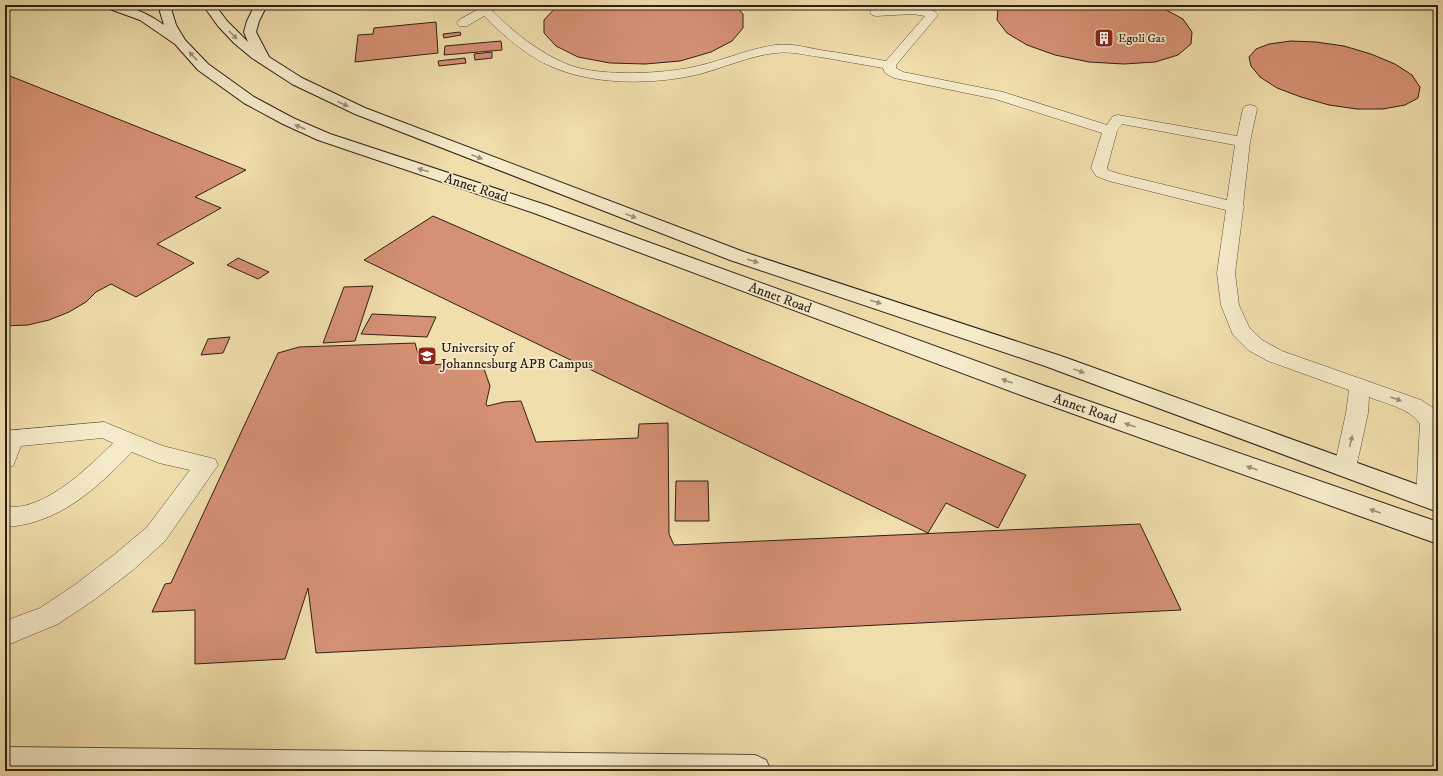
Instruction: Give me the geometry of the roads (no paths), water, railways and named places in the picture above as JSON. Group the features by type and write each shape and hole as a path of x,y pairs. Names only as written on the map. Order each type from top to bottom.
{"main road":[{"path":"111,5 144,17 180,42"},
{"name":"Annet Road","path":"164,5 170,25 180,42 203,67 249,100 288,122 324,137 540,209 1037,392 1438,533"},
{"name":"Annet Road","path":"209,5 223,24 240,42 264,61 323,95 360,111 737,256 1053,361 1433,500"},
{"path":"261,5 253,20 250,32 264,61"},
{"path":"1037,392 1053,361"},
{"path":"1392,485 1397,518"},
{"path":"5,763 427,770 755,771"},
{"path":"427,770 458,771"}],"lane":[{"path":"463,23 489,8 512,37 536,54 564,68 609,76 654,76 698,70 770,48 786,48 889,65"},
{"path":"876,12 918,10 927,11 932,15 889,65"},
{"path":"889,65 890,70 900,75 998,95 1110,131"},
{"path":"1250,109 1243,142 1236,207 1226,273 1230,306 1240,330 1255,345 1275,356 1413,405 1425,414 1431,424 1433,500"},
{"path":"1236,207 1114,178 1102,173 1098,168 1110,131 1118,119 1243,142"},
{"path":"1345,468 1357,413 1360,386"},
{"path":"5,460 9,439 104,430 159,454 207,465 156,534 124,562 85,592 49,616 5,634"},
{"path":"5,517 14,518 34,513 70,495 106,465 129,441"}],"place":[{"name":"Egoli Gas","path":"1104,38"},
{"name":"University of Johannesburg APB Campus","path":"427,356"}]}
